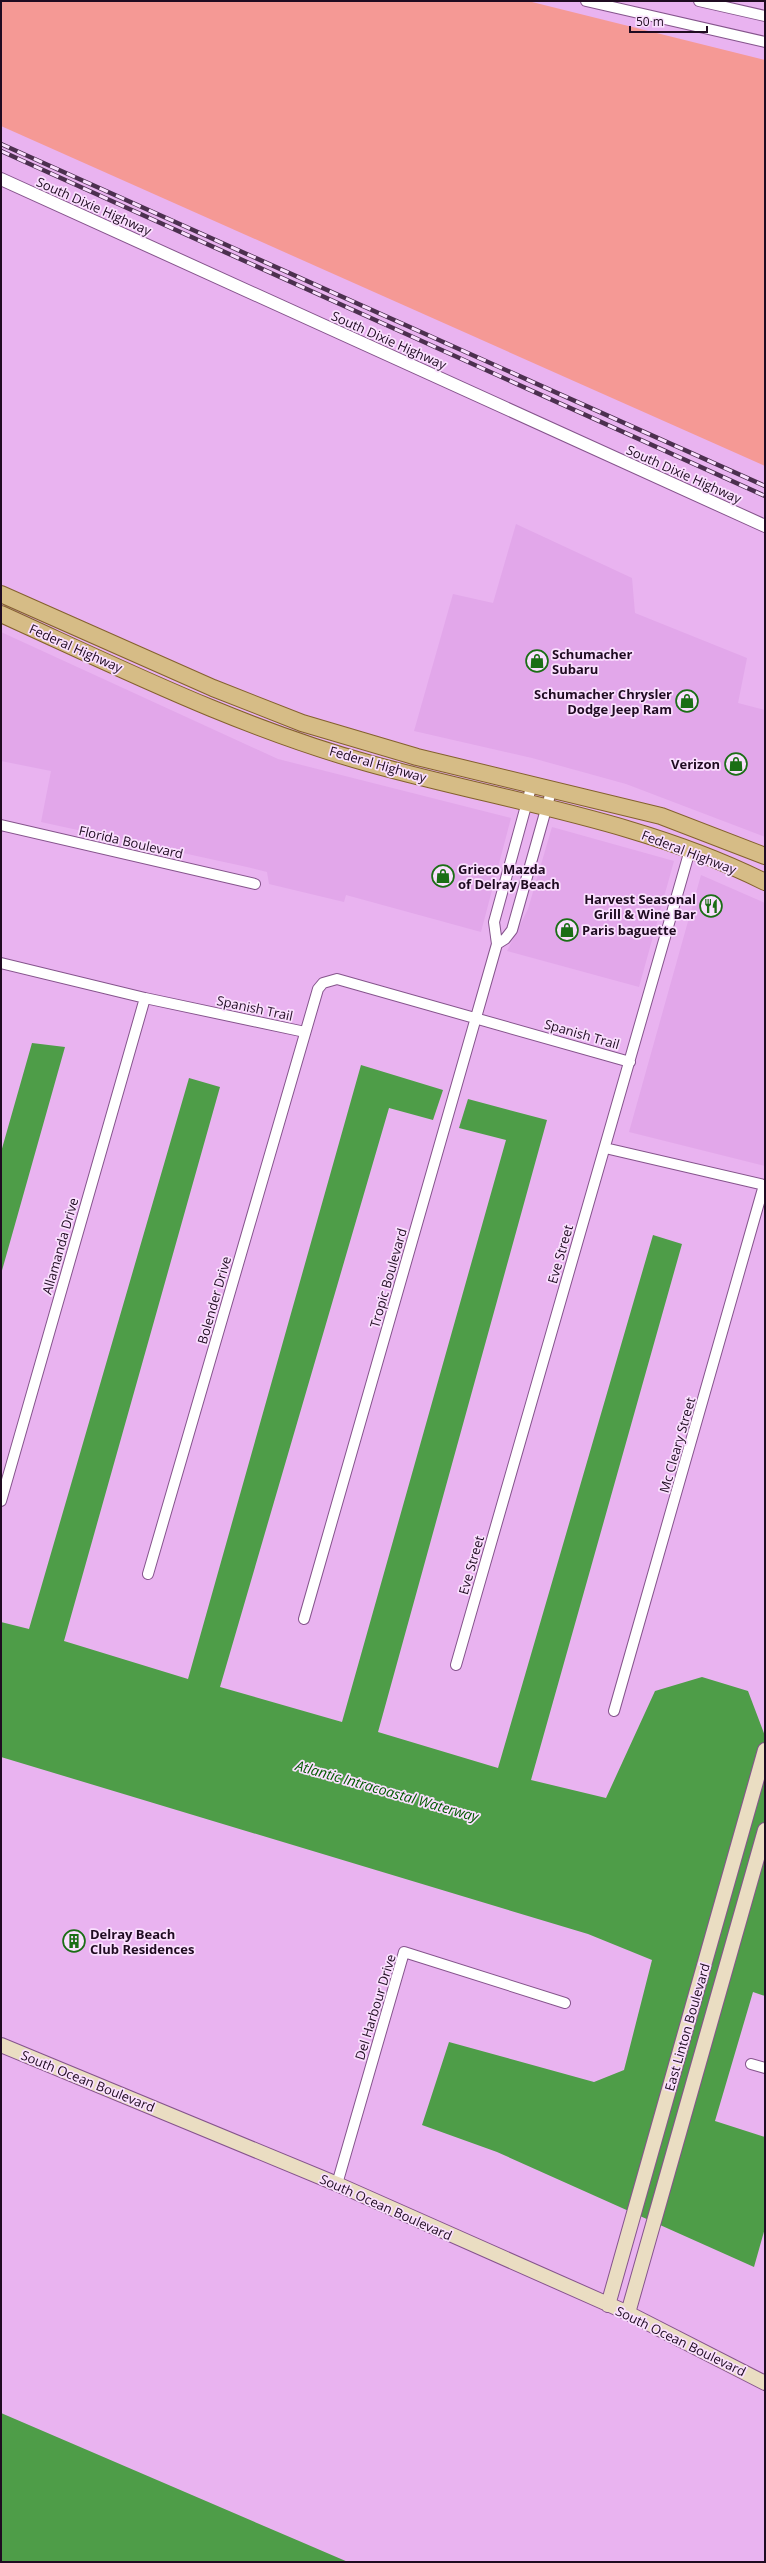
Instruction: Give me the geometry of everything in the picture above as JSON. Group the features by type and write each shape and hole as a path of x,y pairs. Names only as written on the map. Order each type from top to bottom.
{"main road":[{"name":"Federal Highway","path":"1,594 212,688 321,729 402,753 552,788 661,816 765,856"},
{"name":"Federal Highway","path":"1,614 209,707 298,740 371,764 527,802 646,834 690,850 765,882"},
{"path":"298,740 321,729"},
{"name":"East Linton Boulevard","path":"608,2305 765,1750"},
{"name":"East Linton Boulevard","path":"628,2313 765,1830"},
{"name":"South Ocean Boulevard","path":"1,2045 337,2184 628,2313 765,2382"}],"street":[{"path":"586,1 765,42"},
{"path":"699,1 765,16"},
{"name":"South Dixie Highway","path":"1,179 765,526"},
{"name":"Tropic Boulevard","path":"304,1619 497,944 494,922 532,784"},
{"path":"497,944 505,939 512,930 552,788"},
{"name":"Florida Boulevard","path":"1,825 255,884"},
{"name":"Eve Street","path":"456,1666 690,850"},
{"name":"Spanish Trail","path":"1,962 145,998 304,1032 318,989 323,983 337,979 630,1062"},
{"name":"Allamanda Drive","path":"1,1501 145,998"},
{"name":"Bolender Drive","path":"148,1574 304,1032"},
{"path":"605,1148 764,1185"},
{"name":"Mc Cleary Street","path":"614,1711 764,1185"},
{"name":"Del Harbour Drive","path":"337,2184 404,1952 565,2003"},
{"path":"751,2064 765,2068"}],"shaded area":[{"path":"1,1 528,1 765,60 765,466 1,126"},
{"path":"516,524 632,578 635,613 747,658 738,703 765,710 765,837 626,784 532,758 414,731 453,594 493,603"},
{"path":"1,632 278,759 511,818 481,932 346,895 344,902 269,884 267,872 247,867 41,822 51,771 1,761"},
{"path":"552,827 674,861 639,987 507,951 528,909"},
{"path":"701,875 765,903 765,1166 629,1132"}],"water":[{"path":"32,1043 65,1047 1,1274 1,1152"},
{"name":"Atlantic Intracoastal Waterway","path":"361,1065 443,1090 433,1120 389,1108 220,1687 342,1722 506,1140 459,1128 468,1099 547,1120 378,1732 498,1768 653,1235 682,1244 531,1780 606,1798 655,1691 702,1677 748,1691 765,1736 765,1996 753,1992 715,2121 765,2137 765,2228 754,2267 497,2152 422,2125 449,2042 594,2082 624,2070 652,1960 588,1934 1,1757 1,1622 29,1629 189,1078 220,1087 64,1641 188,1679"},
{"path":"1,2413 348,2562 1,2562"}],"railway":[{"path":"1,144 765,486"},
{"path":"1,151 765,496"}],"place":[{"name":"Schumacher Subaru","path":"537,661"},
{"name":"Schumacher Chrysler Dodge Jeep Ram","path":"687,701"},
{"name":"Verizon","path":"736,764"},
{"name":"Grieco Mazda of Delray Beach","path":"443,876"},
{"name":"Harvest Seasonal Grill & Wine Bar","path":"711,906"},
{"name":"Paris baguette","path":"567,930"},
{"name":"Delray Beach Club Residences","path":"74,1941"}]}
